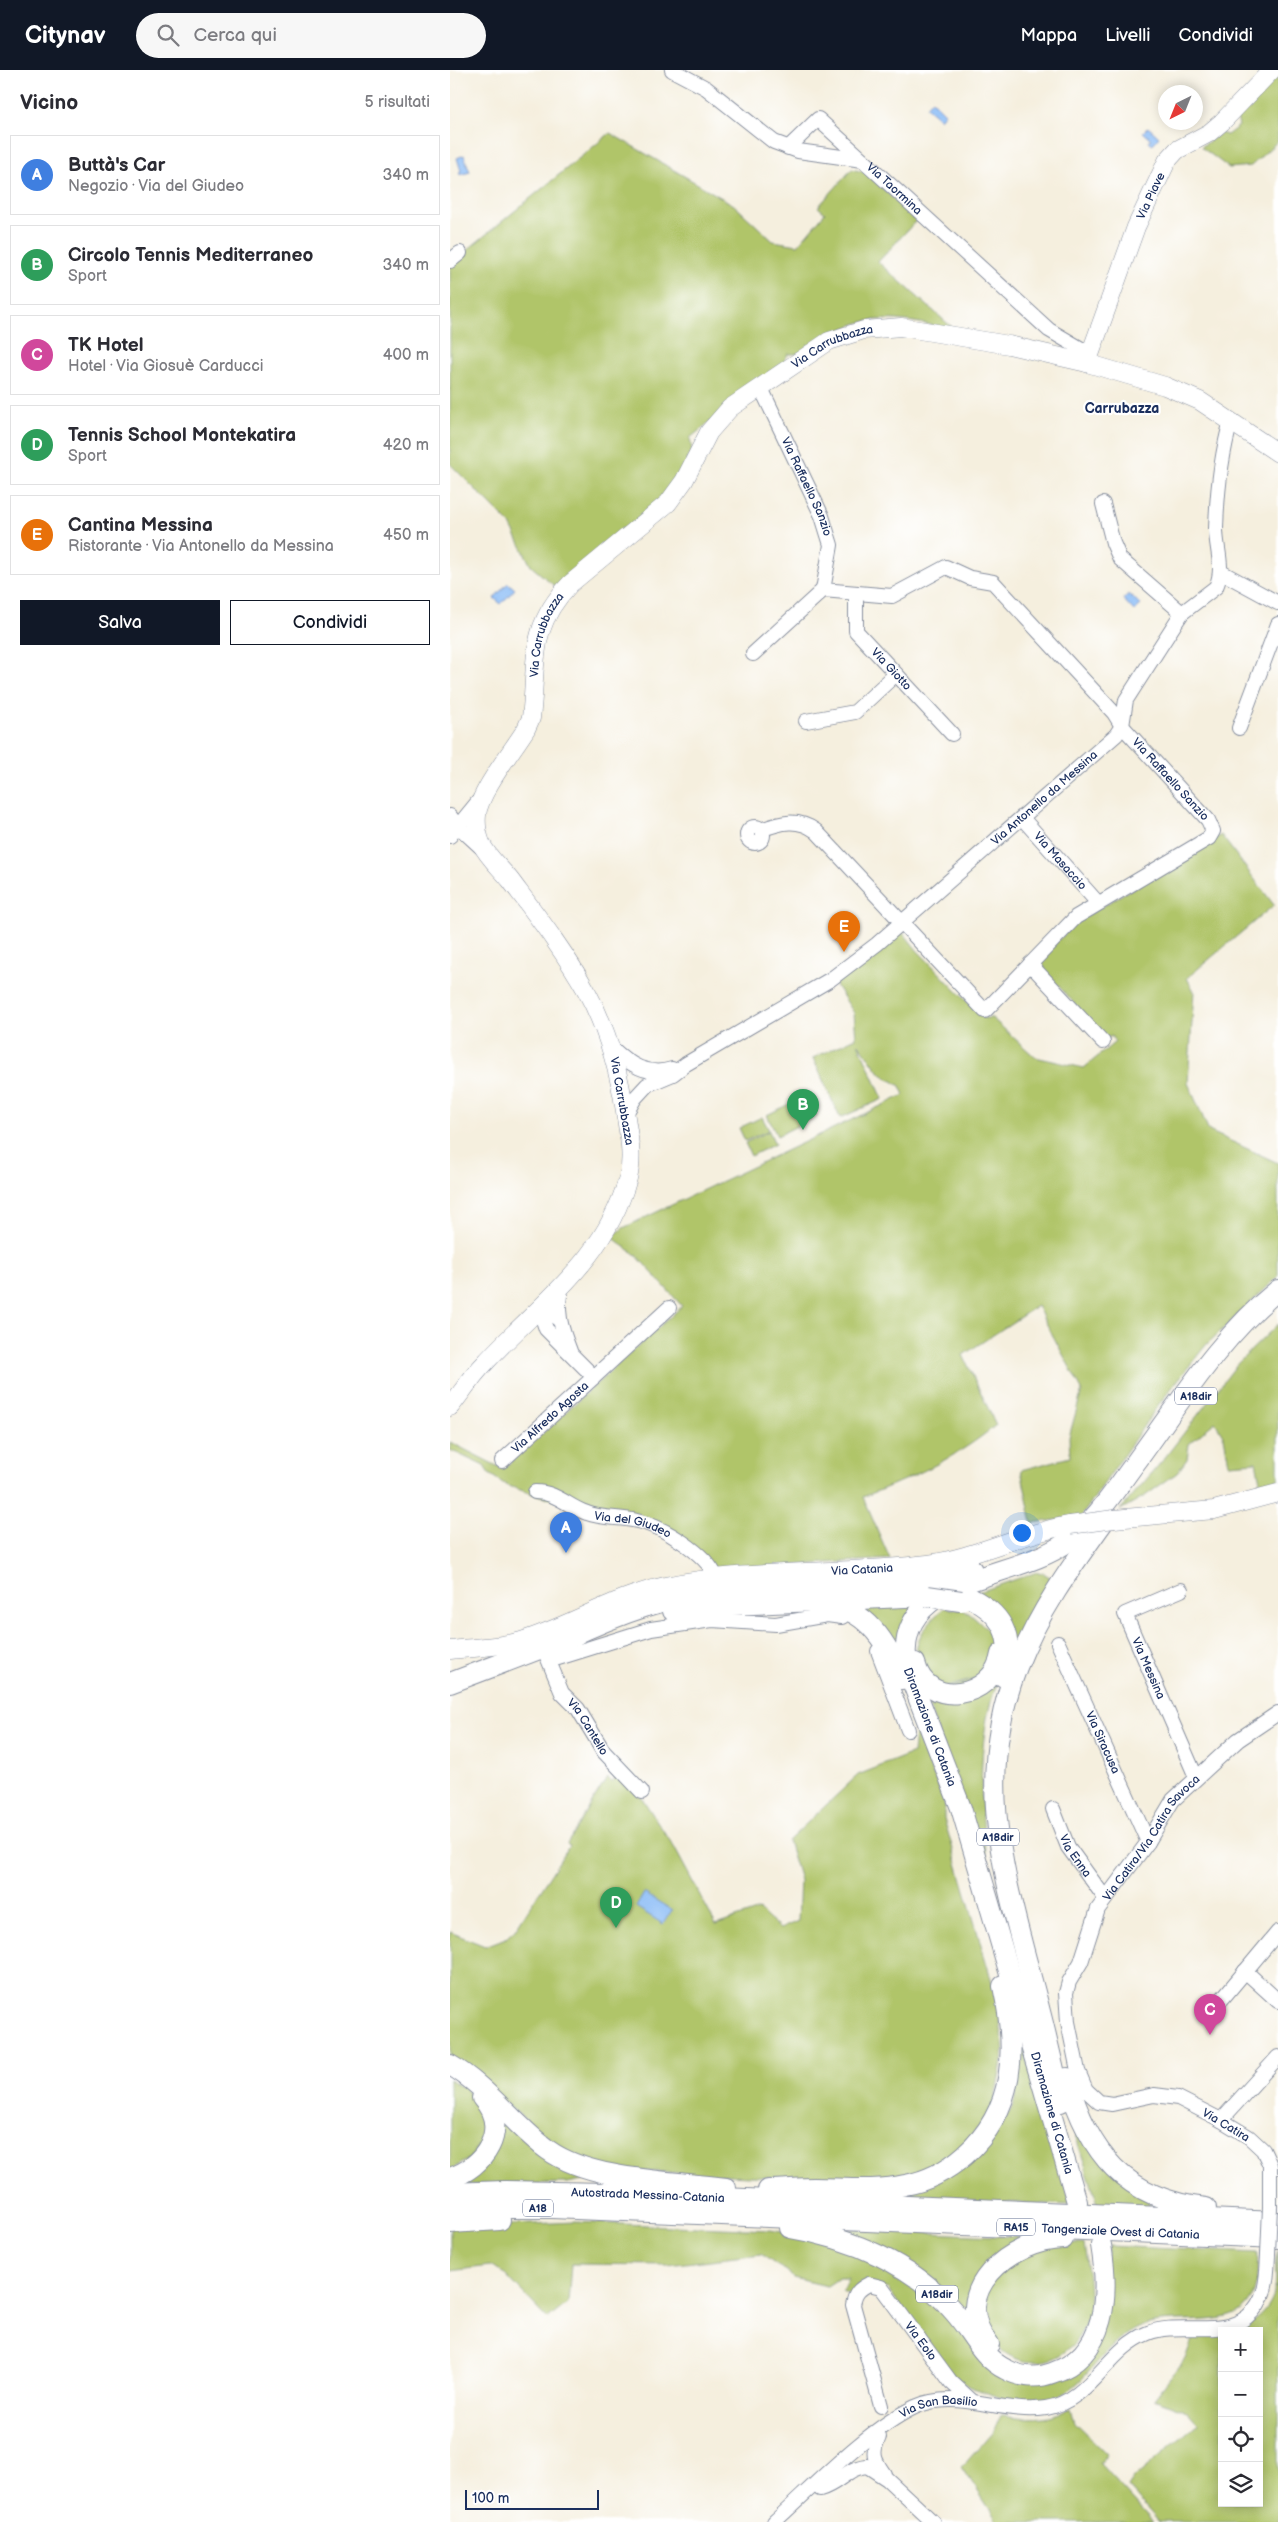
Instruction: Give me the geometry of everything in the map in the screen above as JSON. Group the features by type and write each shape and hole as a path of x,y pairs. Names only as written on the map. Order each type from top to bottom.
{"highway":[{"name":"Diramazione di Catania","path":"1278,1290 1239,1328 1193,1382 1118,1486 1076,1535 1037,1559 965,1583 940,1594 920,1613 909,1631 905,1651 908,1671 961,1808 1083,2202 1048,2043 1005,1877 995,1812 996,1750 1007,1697 1017,1666 1049,1602 1122,1493 1218,1369 1278,1306"},
{"path":"554,1648 610,1618 696,1594 731,1588 937,1577 978,1569 1044,1546 1061,1538 1083,1521 1164,1415 1193,1382"},
{"path":"963,1598 990,1619 1000,1635 1002,1649 998,1666 981,1686 968,1692 952,1694 930,1687 916,1668 914,1644 926,1620 939,1607 959,1595 1021,1574 1061,1555 1079,1542 1122,1493"},
{"path":"450,1683 647,1617 708,1606 931,1592"},
{"path":"450,1692 630,1616 686,1604 931,1592 963,1598 991,1610 1003,1626 1008,1642 1008,1663 994,1712 986,1750 984,1786 988,1835 1004,1914 1069,2136"},
{"path":"760,1603 840,1608 859,1616 885,1643 898,1670 950,1804 984,1902 1006,1955"},
{"path":"995,1812 1004,1836 1018,1897 1073,2099 1082,2124 1096,2147 1119,2174 1137,2188 1159,2199 1204,2208 1275,2214"},
{"path":"450,2065 468,2077 531,2136 566,2161 600,2172 754,2203 814,2188 859,2190 905,2185 929,2178 949,2167 970,2150 986,2133 999,2112 1006,2090 1012,2045 1005,1997 973,1848"},
{"path":"450,2071 465,2081 485,2102 490,2109 495,2125 492,2141 482,2159 464,2173 450,2178"},
{"name":"Autostrada Messina-Catania","path":"450,2192 605,2193 754,2203"},
{"name":"Tangenziale Ovest di Catania","path":"754,2203 1275,2214"},
{"name":"Tangenziale Ovest di Catania","path":"754,2203 1234,2236 1273,2246"},
{"name":"Autostrada Messina-Catania","path":"450,2208 552,2208 651,2212 754,2203"},
{"path":"450,2223 592,2216 627,2211"},
{"name":"A18dir","path":"651,2212 698,2221 762,2225 814,2232 867,2250 912,2275 942,2299 997,2364 1013,2373 1030,2376 1049,2374 1068,2367 1082,2356 1093,2340 1101,2321 1105,2298 1105,2274 1095,2244 1096,2303 1093,2319 1081,2343 1063,2359 1040,2367 1014,2363 999,2354 987,2341 979,2324 978,2297 984,2281 995,2266 1019,2248 1051,2239 1176,2242 1234,2236"}],"main road":[{"name":"Via Piave","path":"1089,358 1136,227 1167,161 1177,150 1209,132 1222,122 1272,70"},
{"name":"Via Carrubbazza","path":"450,1407 479,1369 587,1261 600,1241 628,1178 631,1153 620,1082 612,1048 598,1013 575,971 527,902 488,854 481,842 460,823 484,794 526,729 531,718 537,642 548,611 570,584 668,503 684,481 701,446 719,419 760,386 829,341 847,334 882,327 901,327 1089,358 1164,386 1200,402 1231,420 1278,453"},
{"name":"Via Catania","path":"450,1650 495,1647 535,1636 638,1594 716,1577 929,1564 972,1555 1040,1532 1070,1525 1214,1510 1278,1493"},
{"path":"450,1657 495,1647"}],"street":[{"name":"Via Taormina","path":"672,70 690,75 774,142 788,148 863,160 1050,330 1089,358"},
{"path":"788,148 818,120 863,160"},
{"name":"Via Raffaello Sanzio","path":"760,386 822,516 831,545 823,590 856,595 892,596 946,567 970,578 993,582 1114,713 1122,726 1208,820 1213,831 1209,838 1098,903 1068,924 985,1011 816,831 808,826 791,822 776,824 762,830"},
{"path":"1122,726 1126,700 1182,613 1216,587 1221,572 1216,531 1222,451 1231,420"},
{"path":"1103,504 1120,559 1182,613"},
{"path":"1221,572 1278,603"},
{"path":"753,654 823,590"},
{"name":"Via Giotto","path":"856,595 856,631 952,734"},
{"path":"1239,728 1278,624"},
{"path":"806,721 855,712 896,674"},
{"name":"Via Antonello da Messina","path":"686,1064 831,979 903,923 1116,736 1122,726"},
{"path":"450,812 460,823"},
{"name":"Via Masaccio","path":"1022,819 1098,903"},
{"path":"1030,964 1103,1042"},
{"path":"612,1048 633,1066 644,1070 669,1070 686,1064"},
{"path":"625,1115 635,1098 647,1085 673,1074 686,1064"},
{"path":"620,1082 644,1070"},
{"path":"620,1082 647,1085"},
{"path":"562,1286 558,1304 560,1322 570,1351"},
{"path":"539,1308 550,1312 560,1322"},
{"path":"515,1332 529,1327 546,1329 539,1308"},
{"path":"594,1376 669,1308"},
{"name":"Via Alfredo Agosta","path":"502,1461 594,1376 546,1329"},
{"name":"Via del Giudeo","path":"535,1492 547,1492 555,1495 575,1508 594,1516 636,1521 653,1526 674,1537 708,1563 716,1577"},
{"name":"Via Messina","path":"1181,1590 1125,1614 1196,1777"},
{"path":"554,1648 558,1658 651,1629 712,1620 776,1624 827,1615 841,1617 856,1624 876,1647 885,1664 908,1730"},
{"name":"Via Siracusa","path":"1058,1643 1148,1842"},
{"name":"Via Cantello","path":"554,1648 562,1693 578,1709 604,1752 642,1792"},
{"name":"Via Catira/Via Catira Savoca","path":"1066,1993 1069,1982 1081,1962 1098,1909 1148,1842 1173,1800 1238,1740 1278,1714"},
{"name":"Via Enna","path":"1052,1810 1068,1847 1105,1898"},
{"path":"1222,1999 1278,1932"},
{"path":"1245,1972 1278,2001"},
{"name":"Via Catira","path":"973,2402 1033,2410 1049,2408 1063,2403 1078,2394 1123,2348 1148,2333 1164,2328 1225,2326 1238,2323 1248,2316 1262,2299 1266,2284 1273,2246 1275,2214 1272,2174 1268,2157 1257,2143 1221,2120 1178,2098 1154,2095 1112,2104 1099,2102 1086,2090 1078,2071 1068,2022 1066,1993"},
{"path":"1221,2120 1278,2057"},
{"name":"Via Eolo","path":"881,2406 853,2304 855,2295 861,2288 869,2284 881,2287 951,2382 973,2402"},
{"name":"Via San Basilio","path":"774,2522 858,2447 899,2415 917,2406 932,2402 947,2400 973,2402"},
{"name":"Via San Basilio","path":"783,2522 879,2437 901,2421 919,2412 973,2402"},
{"path":"879,2437 873,2452 874,2459 887,2479"},
{"path":"820,2489 832,2486 860,2466 867,2466 887,2479 933,2522"}],"green space":[{"path":"1278,76 1278,141 1251,166 1229,168 1201,147 1221,133 1227,135 1239,126 1237,118"},
{"path":"610,133 734,205 773,241 798,245 825,213 818,207 852,169 867,173 916,221 878,262 954,329 916,322 877,320 852,325 824,338 797,354 788,354 783,363 690,438 692,450 674,488 557,588 531,566 510,524 450,464 450,264"},
{"path":"1221,835 1274,905 1187,978 1194,991 1188,1083 1209,1131 1278,1163 1278,1277 1206,1345 1159,1404 1081,1517 1032,1523 1021,1470 1070,1457 1069,1437 1082,1390 1037,1306 963,1355 996,1425 966,1448 933,1466 863,1497 890,1559 718,1570 661,1525 592,1510 506,1485 489,1474 484,1466 450,1450 450,1442 503,1469 682,1306 636,1255 612,1237 623,1228 904,1095 900,1086 881,1074 858,1043 883,1099 840,1118 813,1058 856,1038 854,1013 835,984 902,931 917,950 983,1018 992,1018 1035,1057 1084,1068 1115,1042 1111,1036 1107,1039 1040,966 1038,960 1078,921"},
{"path":"807,1095 817,1116 777,1136 767,1115"},
{"path":"762,1117 769,1130 745,1141 739,1128"},
{"path":"769,1131 775,1144 751,1156 745,1143"},
{"path":"1278,1324 1278,1487 1262,1491 1256,1462 1229,1464 1224,1437 1215,1422 1189,1444 1187,1459 1177,1473 1145,1496 1120,1510 1163,1460 1238,1363"},
{"path":"1037,1572 1050,1577 1051,1588 1013,1648 973,1594"},
{"path":"921,1603 899,1651 849,1606"},
{"path":"944,1608 963,1610 988,1630 994,1653 986,1676 942,1688 919,1660 917,1646 923,1631"},
{"path":"1001,1671 987,1718 981,1786 986,1852 993,1897 922,1685 933,1693"},
{"path":"915,1731 944,1801 944,1819 997,1999 1004,2051 993,2110 957,2153 909,2177 863,2181 615,2170 577,2161 450,2059 450,1932 485,1946 506,1938 515,1930 569,1846 567,1844 607,1778 612,1783 618,1774 638,1792 674,1847 716,1925 759,1910 780,1929 798,1921 800,1880 788,1841 858,1775 913,1753"},
{"path":"1017,2024 1071,2205 888,2198 991,2139 1010,2111 1016,2097"},
{"path":"450,2079 466,2090 488,2115 482,2150 450,2171"},
{"path":"1063,2087 1151,2203 1148,2207 1098,2205 1070,2119"},
{"path":"498,2118 596,2177 568,2183 450,2185"},
{"path":"574,2222 769,2230 810,2236 902,2274 1024,2382 1090,2354 1109,2246 1258,2253 1257,2275 1255,2289 1250,2301 1237,2313 1214,2319 1149,2324 1128,2334 1112,2347 1070,2389 1053,2398 1030,2402 988,2394 958,2379 952,2374 887,2288 850,2294 842,2291 848,2278 839,2278 827,2286 793,2278 787,2271 761,2254 668,2265 571,2264 568,2303 548,2319 505,2274 490,2266 450,2271 450,2228"},
{"path":"820,2228 1018,2237 1019,2242 991,2263 976,2331 957,2305"},
{"path":"1055,2244 1084,2244 1089,2276 1089,2309 1080,2334 1066,2351 1048,2360 1028,2362 1010,2356 995,2344 986,2326 986,2297 991,2282 1005,2263 1021,2255"},
{"path":"1278,2250 1278,2522 1159,2522 1128,2487 1134,2478 1198,2423 1188,2412 1154,2399 1185,2359 1193,2337 1218,2334 1218,2507 1263,2507 1263,2327 1242,2327 1261,2315 1270,2303 1275,2289"},
{"path":"1070,2409 1074,2422 1107,2454 1100,2464 1153,2522 998,2522 962,2467 992,2433 1002,2415 1036,2418"}],"water":[{"path":"932,100 945,113 940,119 926,107"},
{"path":"1148,127 1159,137 1152,145 1149,142 1151,139 1143,132"},
{"path":"464,155 470,172 460,175 459,172 461,171 457,158"},
{"path":"508,583 515,589 501,604 494,598"},
{"path":"1129,594 1141,605 1134,611 1123,599"},
{"path":"644,1893 672,1910 663,1924 636,1907"}],"place":[{"name":"Cantina Messina","path":"844,952"},
{"name":"Circolo Tennis Mediterraneo","path":"803,1130"},
{"name":"Buttà's Car","path":"566,1553"},
{"name":"Tennis School Montekatira","path":"616,1928"},
{"name":"TK Hotel","path":"1210,2035"}],"district":[{"name":"Carrubazza","path":"1122,408"}]}
